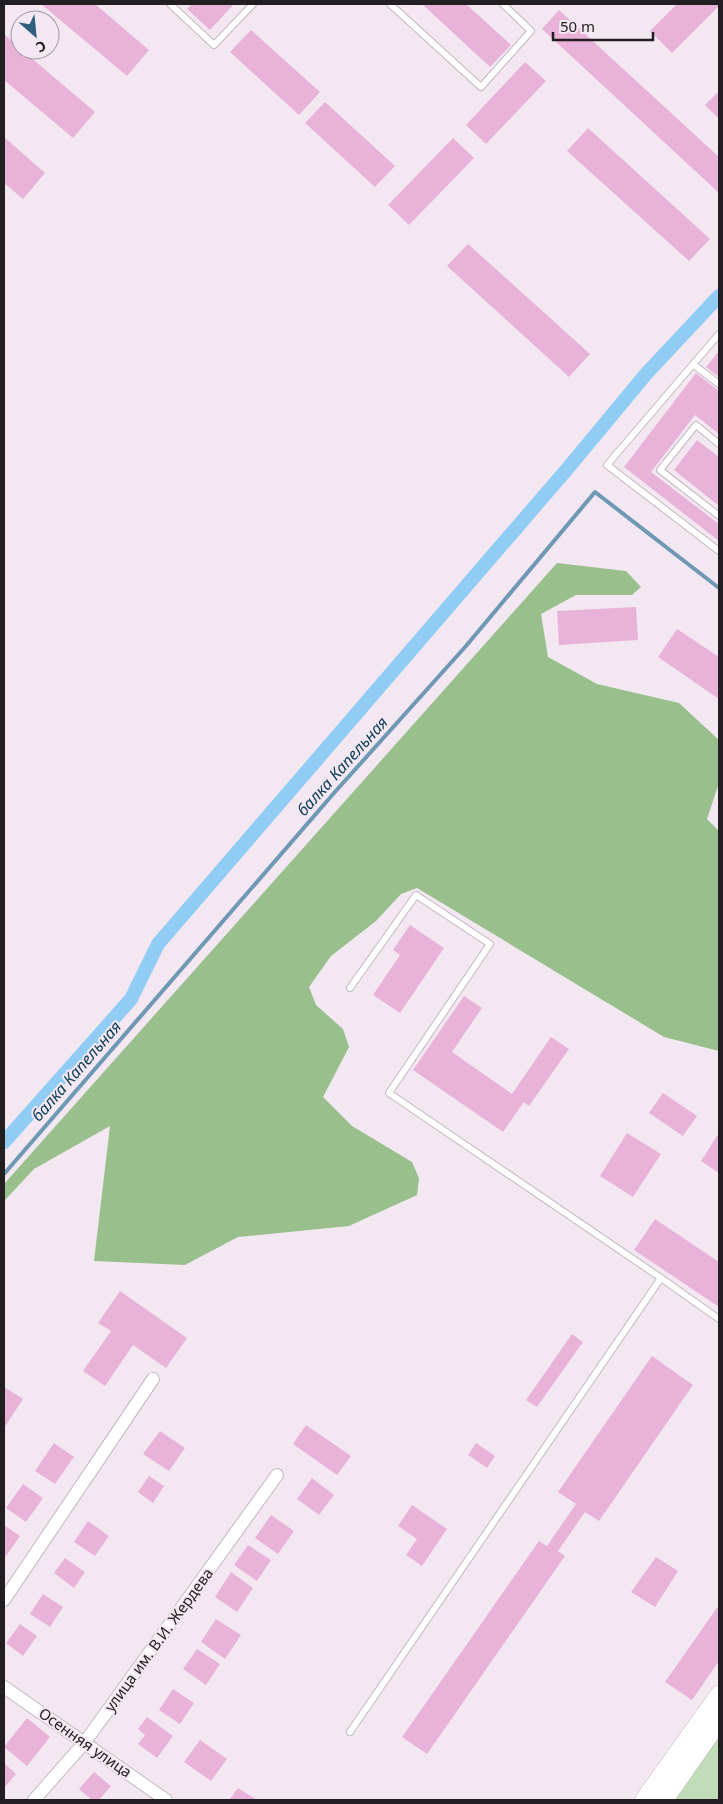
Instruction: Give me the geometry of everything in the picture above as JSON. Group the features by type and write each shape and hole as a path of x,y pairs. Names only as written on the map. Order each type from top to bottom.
{"main road":[{"path":"644,1800 719,1695"},
{"path":"664,1800 719,1721"}],"street":[{"path":"4,1600 153,1380"},
{"name":"улица им. В.И. Жердева","path":"34,1800 85,1742 278,1475"},
{"name":"Осенняя улица","path":"4,1687 166,1800"}],"lane":[{"path":"170,4 214,45 253,4"},
{"path":"390,4 481,87 531,31 503,4"},
{"path":"719,334 607,465 719,552"},
{"path":"694,364 719,384"},
{"path":"719,444 696,425 660,470 719,516"},
{"path":"350,988 416,894 490,944 389,1094 719,1319"},
{"path":"350,1732 661,1278"}],"green space":[{"path":"557,563 626,571 641,587 632,595 576,595 541,614 548,657 597,684 679,703 719,740 719,783 707,819 719,831 719,1051 664,1037 417,888 401,894 376,921 331,956 309,987 316,1005 343,1029 349,1047 323,1097 352,1126 412,1162 419,1178 417,1195 349,1226 238,1237 185,1265 94,1261 110,1126 34,1169 4,1201 4,1184"},
{"path":"719,1737 719,1800 675,1800"}],"building":[{"path":"41,4 95,4 149,50 127,76 60,20 60,10 48,10"},
{"path":"192,4 234,4 210,30 187,9"},
{"path":"422,4 466,4 511,45 490,67"},
{"path":"677,4 719,4 719,6 672,53 650,31"},
{"path":"559,10 719,157 719,193 542,29"},
{"path":"251,30 320,92 299,115 230,52"},
{"path":"4,34 10,39 10,60 34,60 95,112 73,138 4,80"},
{"path":"525,62 546,81 486,144 466,125"},
{"path":"719,91 719,119 705,105"},
{"path":"325,102 395,166 375,187 305,123"},
{"path":"588,128 710,239 689,261 567,151"},
{"path":"4,137 45,173 23,199 4,183"},
{"path":"453,138 474,158 409,225 388,205"},
{"path":"468,244 590,354 569,377 447,266"},
{"path":"719,351 719,377 706,367"},
{"path":"696,373 719,391 719,434 695,415 651,472 719,524 719,541 624,467"},
{"path":"697,440 719,457 719,506 674,470"},
{"path":"636,607 638,640 559,645 557,611"},
{"path":"677,629 719,657 719,699 658,657"},
{"path":"410,925 444,948 400,1013 373,995 400,955 393,950"},
{"path":"464,996 482,1008 452,1052 512,1094 551,1037 569,1049 529,1106 524,1102 503,1132 413,1070"},
{"path":"663,1093 697,1116 683,1136 649,1113"},
{"path":"627,1133 661,1154 633,1197 600,1176"},
{"path":"719,1133 719,1173 701,1161"},
{"path":"655,1219 719,1262 719,1307 634,1250"},
{"path":"120,1291 187,1338 166,1368 133,1345 105,1386 83,1371 111,1331 98,1323"},
{"path":"572,1334 583,1342 537,1407 526,1400"},
{"path":"652,1356 693,1385 599,1521 585,1512 558,1551 565,1556 427,1754 402,1737 539,1541 547,1546 576,1504 558,1492"},
{"path":"4,1387 23,1399 4,1428"},
{"path":"306,1425 351,1456 337,1475 293,1444"},
{"path":"160,1431 185,1448 169,1471 143,1454"},
{"path":"54,1443 74,1457 55,1484 35,1471"},
{"path":"476,1443 495,1456 487,1468 468,1455"},
{"path":"149,1476 164,1486 153,1503 138,1492"},
{"path":"312,1478 334,1495 319,1515 297,1499"},
{"path":"23,1484 43,1498 26,1522 6,1508"},
{"path":"412,1505 447,1529 422,1566 406,1555 417,1539 398,1526"},
{"path":"271,1515 294,1531 278,1554 255,1538"},
{"path":"88,1521 109,1536 95,1556 74,1542"},
{"path":"4,1525 20,1536 6,1556 4,1554"},
{"path":"248,1545 271,1560 257,1581 234,1565"},
{"path":"656,1557 678,1571 655,1607 631,1592"},
{"path":"65,1558 85,1572 74,1588 54,1573"},
{"path":"231,1572 253,1588 237,1612 215,1597"},
{"path":"43,1594 63,1607 50,1627 30,1614"},
{"path":"719,1605 719,1661 692,1700 665,1682"},
{"path":"216,1619 241,1635 225,1659 201,1642"},
{"path":"20,1624 37,1636 23,1656 6,1643"},
{"path":"197,1649 220,1664 206,1685 183,1669"},
{"path":"173,1689 194,1703 180,1724 159,1710"},
{"path":"147,1717 173,1736 157,1758 138,1744 145,1735 138,1729"},
{"path":"27,1718 50,1737 27,1766 4,1747"},
{"path":"200,1740 227,1759 211,1781 184,1762"},
{"path":"4,1763 16,1774 4,1788"},
{"path":"94,1772 111,1786 99,1800 92,1800 79,1789"},
{"path":"238,1788 257,1800 229,1800"}],"waterway":[{"path":"4,1142 131,999 158,944 568,468 646,374 719,296"},
{"name":"балка Капельная","path":"4,1174 334,793 466,646 595,492 719,588"}]}
